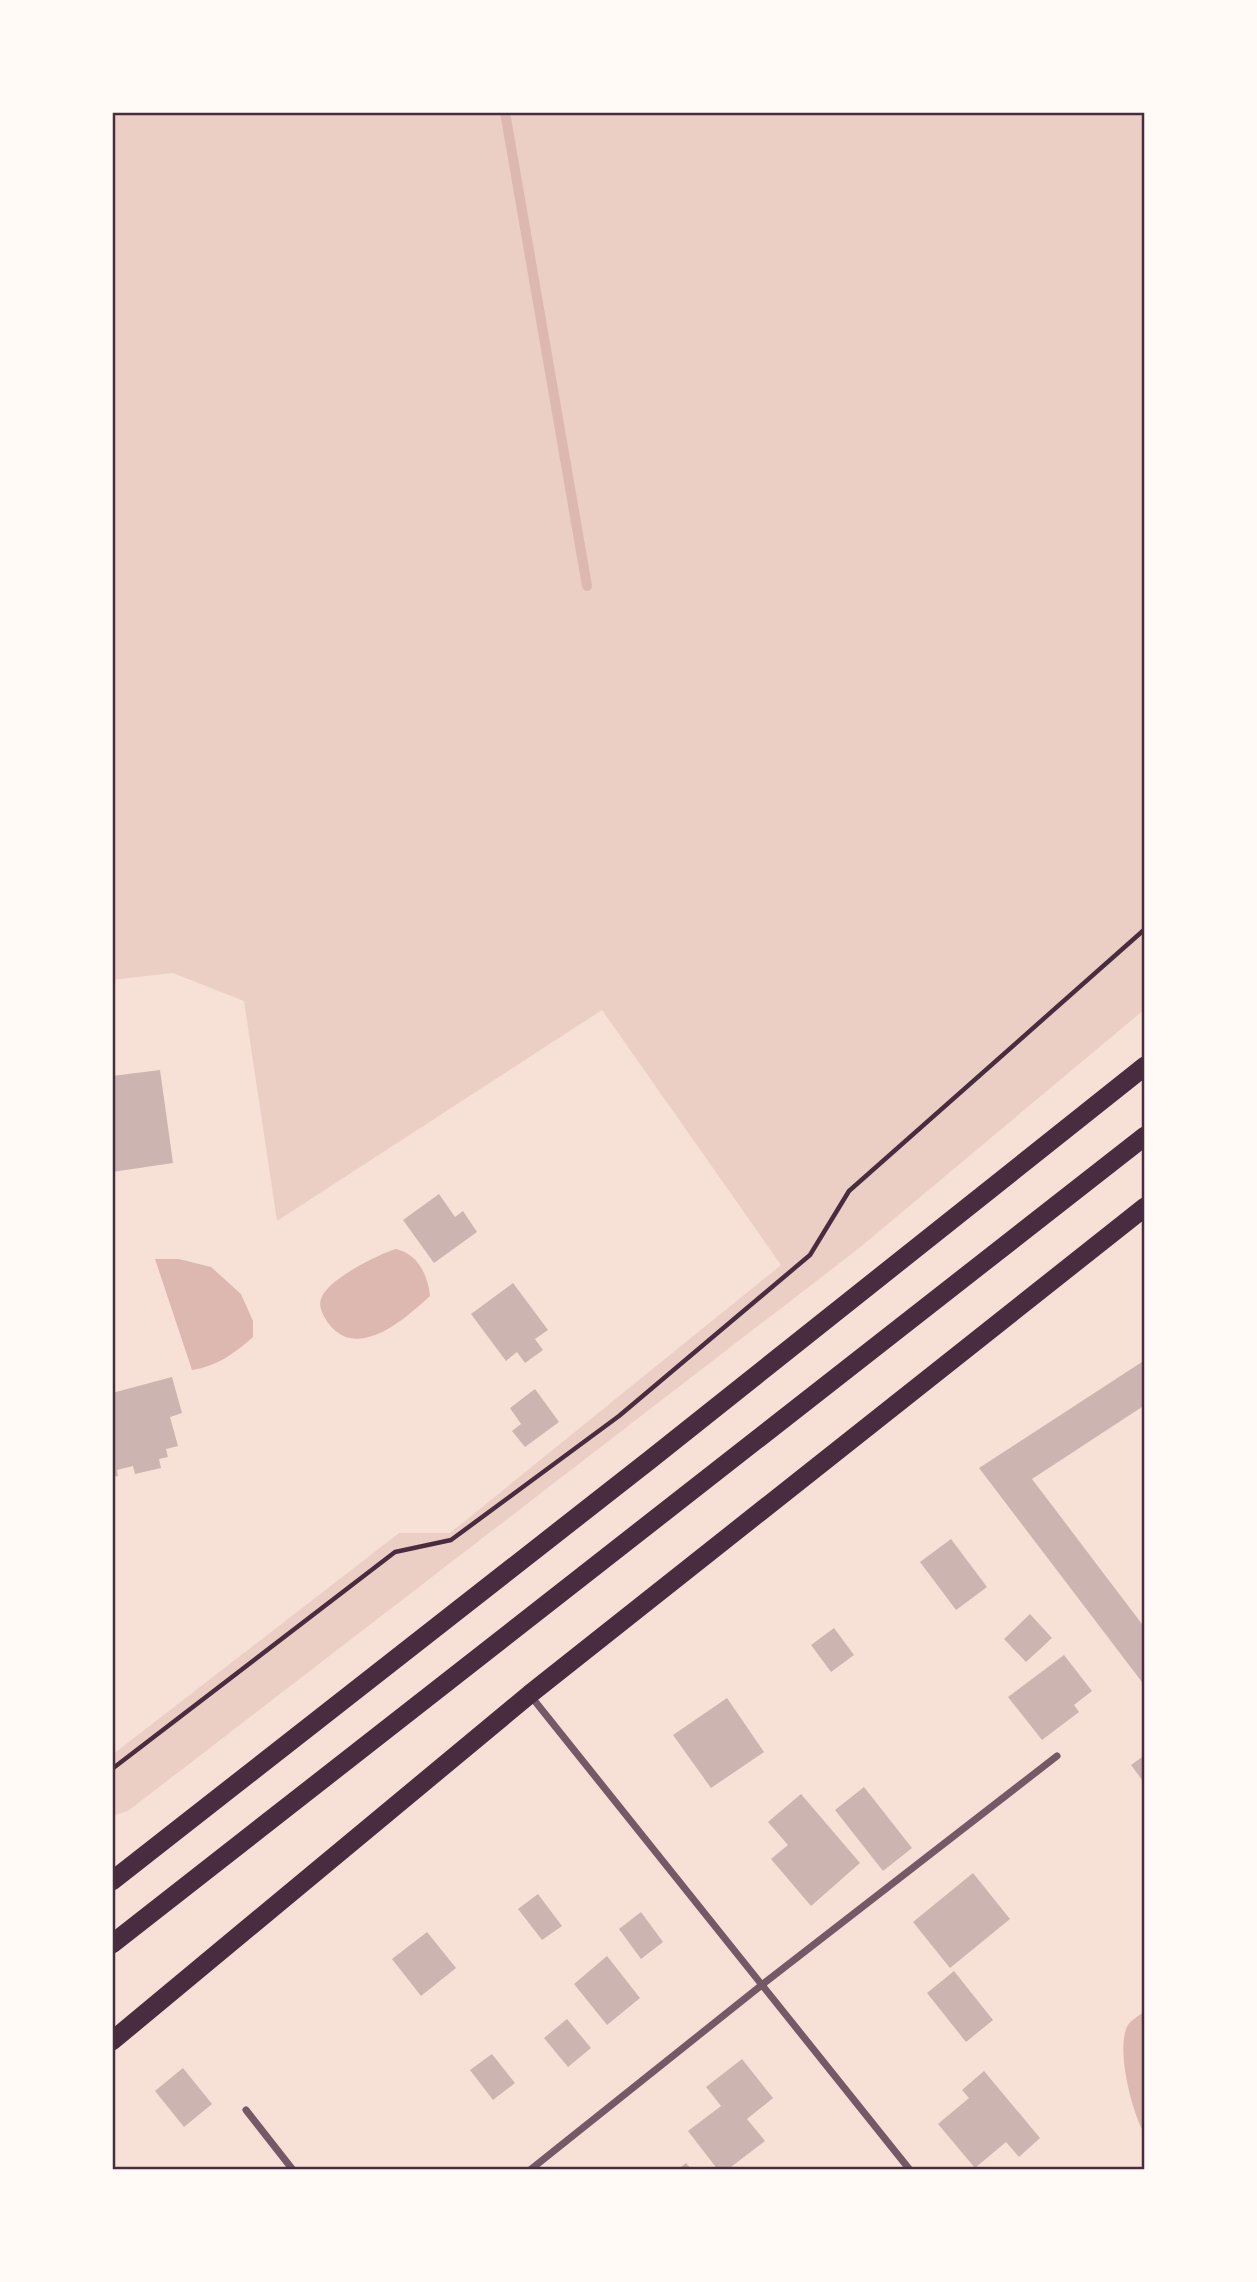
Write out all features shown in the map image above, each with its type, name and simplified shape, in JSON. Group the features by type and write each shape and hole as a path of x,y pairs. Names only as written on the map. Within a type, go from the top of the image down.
{"highway":[{"path":"112,1881 651,1459 1145,1066"},
{"path":"112,1944 1145,1136"},
{"path":"112,2040 530,1694 1145,1208"}],"street":[{"path":"530,1694 910,2170"},
{"path":"530,2170 763,1984 1057,1756"},
{"path":"246,2110 293,2170"}],"path":[{"path":"112,1769 395,1552 451,1540 619,1416 810,1255 849,1191 1145,929"}],"shaded area":[{"path":"112,112 1145,112 1145,1009 858,1249 128,1811 112,1816 112,1755 399,1533 450,1533 781,1265 602,1010 277,1221 244,1001 173,973 112,980"},
{"path":"396,1249 421,1266 430,1296 409,1315 382,1332 354,1339 341,1335 329,1324 322,1312 320,1302 325,1292 342,1276"},
{"path":"155,1259 179,1259 211,1267 241,1294 253,1321 253,1337 225,1358 192,1370"},
{"path":"1145,2011 1145,2134 1130,2097 1123,2048 1128,2025"}],"building":[{"path":"160,1070 173,1163 112,1172 112,1076"},
{"path":"439,1194 455,1217 463,1211 477,1232 434,1263 403,1220"},
{"path":"513,1283 548,1330 535,1339 543,1350 525,1363 517,1352 506,1361 471,1314"},
{"path":"1145,1360 1145,1405 1032,1479 1145,1628 1145,1686 979,1468"},
{"path":"172,1377 182,1413 170,1417 178,1446 166,1449 168,1457 159,1459 161,1468 135,1474 133,1466 117,1470 118,1476 112,1477 112,1393"},
{"path":"535,1389 559,1422 525,1447 512,1431 521,1424 510,1408"},
{"path":"951,1539 987,1587 956,1610 920,1562"},
{"path":"1030,1614 1052,1638 1026,1662 1004,1639"},
{"path":"834,1628 854,1655 831,1672 811,1645"},
{"path":"1064,1655 1092,1691 1074,1705 1079,1712 1042,1740 1008,1697"},
{"path":"727,1698 764,1752 711,1788 673,1735"},
{"path":"1145,1755 1145,1784 1131,1765"},
{"path":"864,1787 912,1848 883,1871 835,1810"},
{"path":"801,1794 860,1863 811,1906 771,1859 788,1845 768,1822"},
{"path":"973,1873 1010,1919 950,1968 913,1922"},
{"path":"538,1894 562,1926 542,1940 518,1909"},
{"path":"641,1912 663,1942 641,1959 619,1929"},
{"path":"427,1932 456,1968 421,1996 392,1959"},
{"path":"607,1956 640,1998 607,2025 574,1984"},
{"path":"954,1971 993,2020 966,2042 927,1993"},
{"path":"567,2019 591,2048 568,2067 544,2038"},
{"path":"492,2054 515,2083 493,2100 470,2070"},
{"path":"742,2059 773,2098 747,2119 765,2141 727,2170 718,2170 688,2131 721,2106 706,2087"},
{"path":"183,2068 212,2104 184,2127 155,2091"},
{"path":"984,2071 1040,2138 1019,2157 1006,2142 975,2168 938,2124 969,2098 962,2090"},
{"path":"686,2163 692,2170 677,2170"}],"waterway":[{"path":"505,112 587,586"}]}
